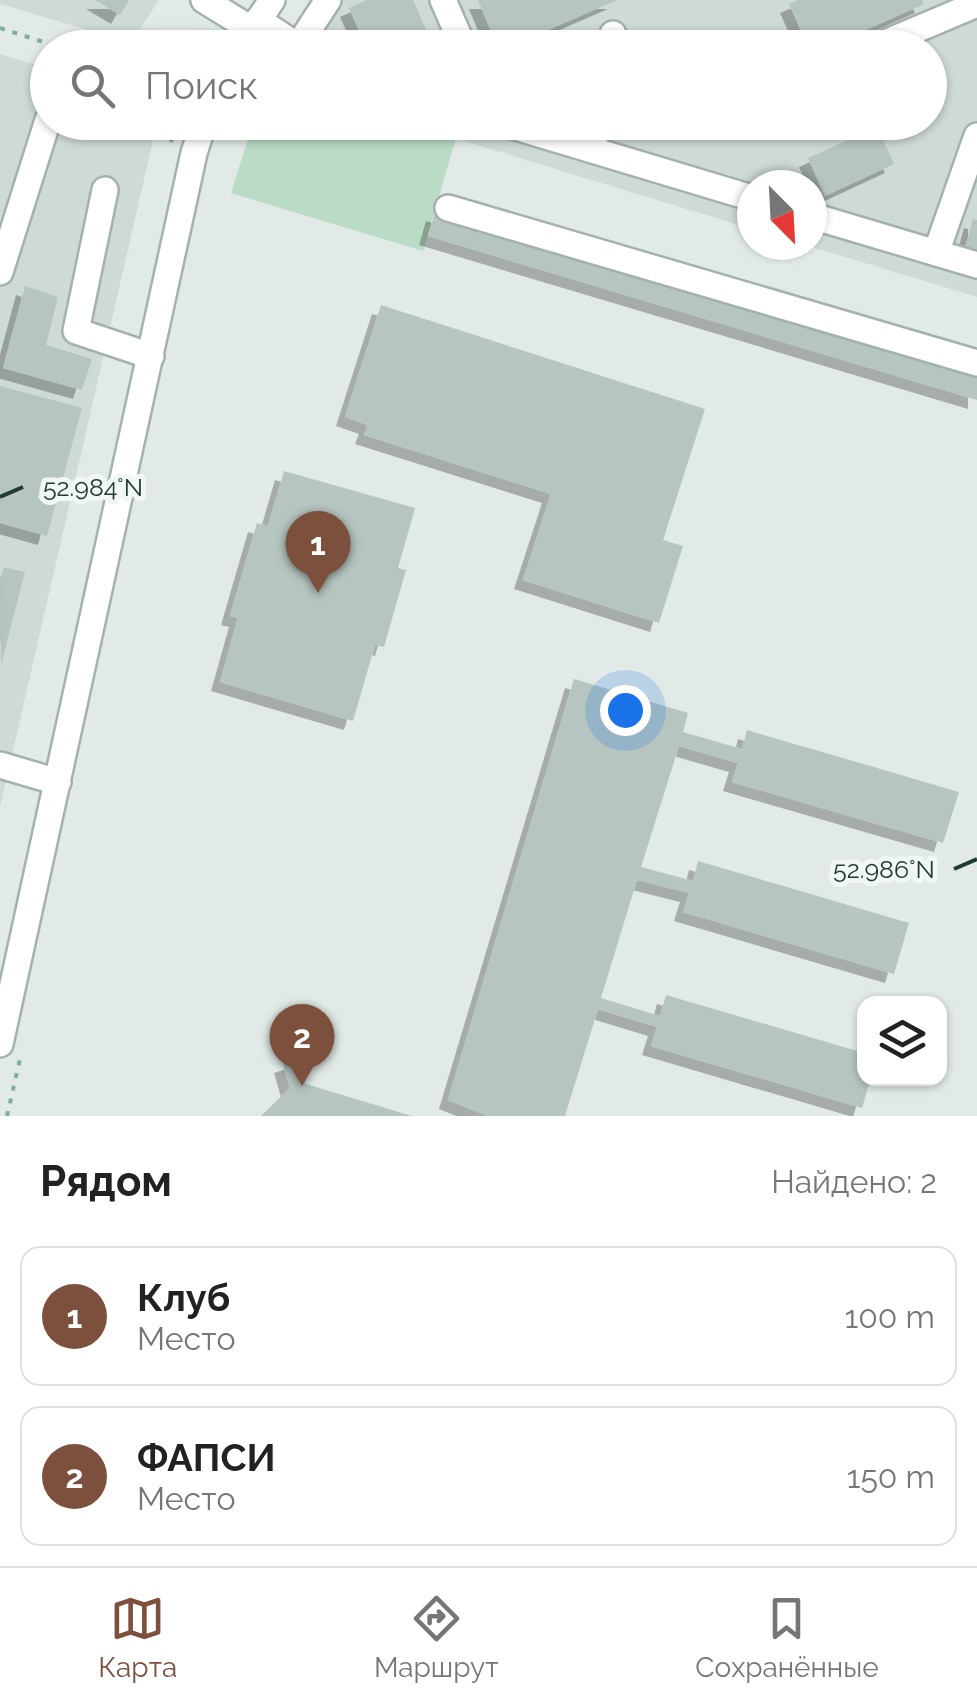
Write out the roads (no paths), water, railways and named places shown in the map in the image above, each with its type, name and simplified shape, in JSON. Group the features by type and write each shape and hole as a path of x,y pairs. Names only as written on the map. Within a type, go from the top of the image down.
{"street":[{"path":"204,0 255,24"},
{"path":"308,30 328,0"},
{"path":"443,0 456,30"},
{"path":"916,30 977,4"},
{"path":"936,253 977,136"},
{"path":"0,272 42,140"},
{"path":"0,1044 6,991 58,782 198,140"},
{"path":"559,140 737,194"},
{"path":"592,150 594,140"},
{"path":"105,190 76,331 151,356"},
{"path":"448,208 977,363"},
{"path":"827,220 977,266"},
{"path":"0,765 58,782"}],"place":[{"name":"Клуб","path":"318,593"},
{"name":"ФАПСИ","path":"302,1086"}]}
